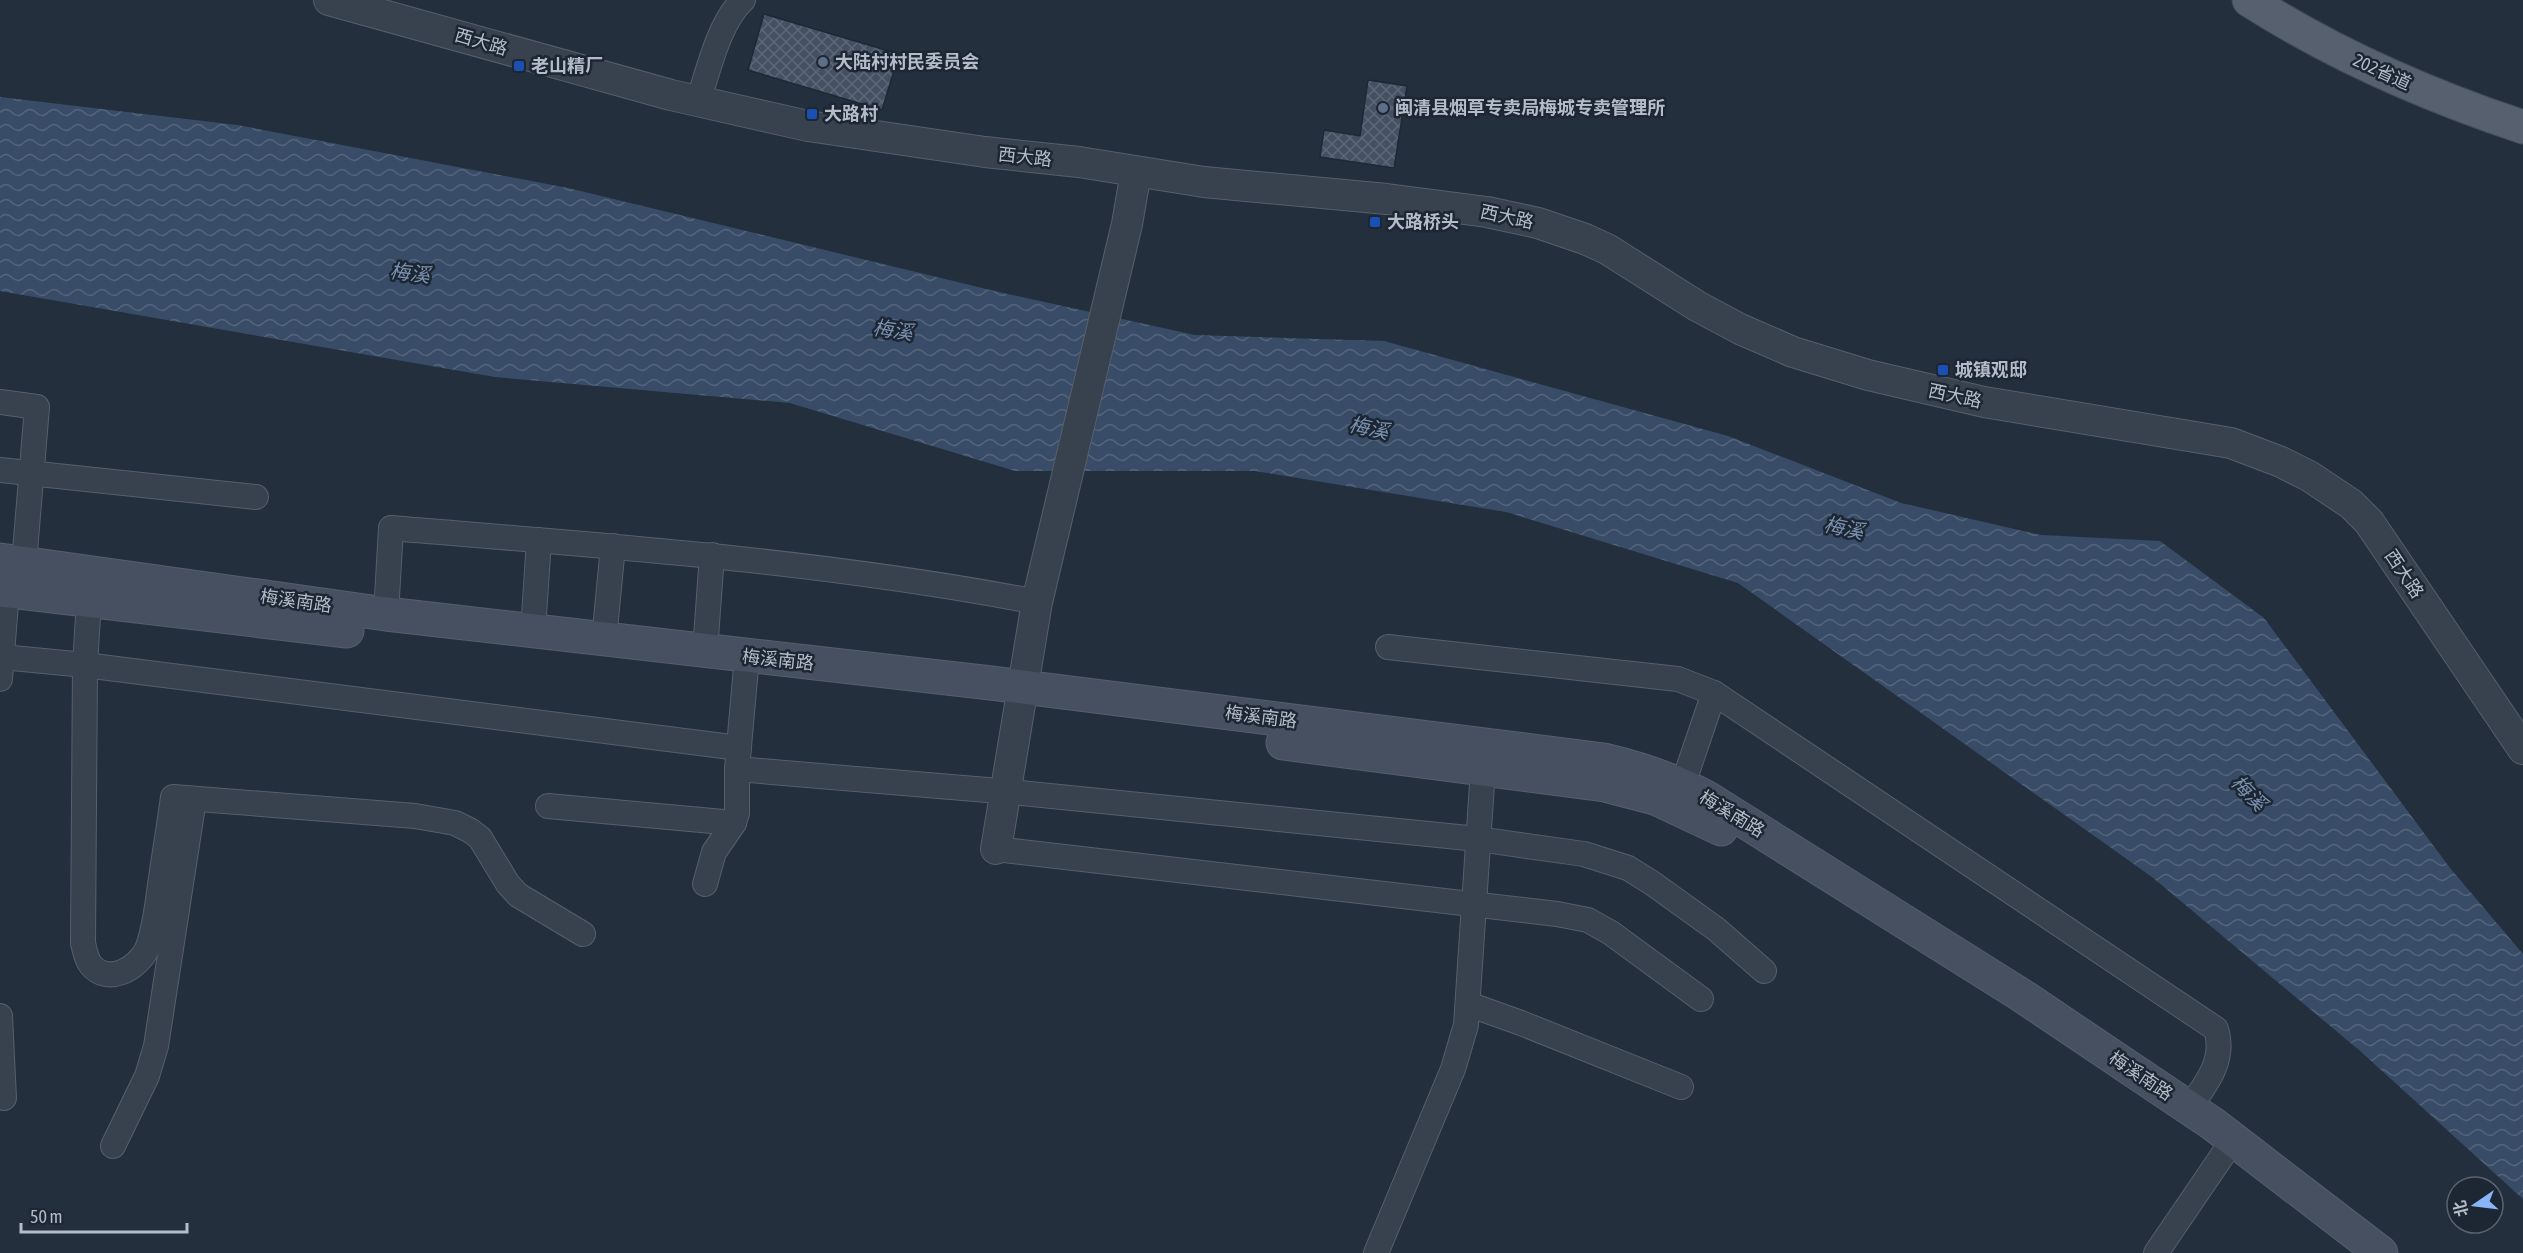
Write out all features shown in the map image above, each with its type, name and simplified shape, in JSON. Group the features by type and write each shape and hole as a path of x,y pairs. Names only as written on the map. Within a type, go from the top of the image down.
{"main road":[{"name":"202省道","path":"2250,0 2313,38 2393,78 2458,105 2523,127"},
{"name":"梅溪南路","path":"8,576 89,600 746,667 1604,760 1656,773 1683,784 2021,995 2188,1108 2229,1145 2361,1253"},
{"name":"梅溪南路","path":"8,576 386,614 705,651 746,667"},
{"name":"梅溪南路","path":"1020,698 1623,789 1655,798 1711,824 2229,1145 2381,1253"}],"street":[{"name":"西大路","path":"329,0 698,102 808,126 892,140 1079,162 1204,182 1388,199 1487,212 1538,223 1586,239 1607,249 1697,306 1740,329 1822,361 1897,383 1984,402 2231,443 2281,462 2330,489 2369,522 2523,749"},
{"path":"698,102 718,42 729,20 743,0"},
{"path":"1136,172 1127,224 1030,635 996,849 1557,914 1588,920 1611,933 1701,999"},
{"path":"0,402 37,407 31,473 8,576 1,668 85,666 738,759 1005,792 1478,839 1584,854 1628,868 1687,906 1764,971"},
{"path":"0,470 256,497"},
{"path":"386,614 391,528 712,555 926,582 1037,602"},
{"path":"533,631 538,540"},
{"path":"604,640 613,546"},
{"path":"705,651 712,555"},
{"path":"89,600 85,666 83,943 87,960 92,968 112,974 122,973 131,969 146,951 156,916 173,797 415,816 455,823 480,838 508,885 518,895 583,934"},
{"path":"1388,647 1678,679 1714,693 2216,1029 2219,1039 2216,1063 2211,1076 2188,1108"},
{"path":"705,884 714,852 734,823 737,813 738,759 746,667"},
{"path":"1683,784 1714,693"},
{"path":"1376,1253 1453,1069 1466,1025 1483,769"},
{"path":"113,1146 147,1076 156,1046 194,799"},
{"path":"548,806 734,823"},
{"path":"1468,1004 1681,1087"},
{"path":"0,1016 4,1098"},
{"path":"2156,1253 2229,1145"}],"water":[{"name":"梅溪","path":"0,97 237,125 568,188 1003,293 1195,335 1384,341 1728,436 1901,503 2041,535 2160,541 2264,618 2450,868 2523,954 2523,1199 2505,1183 2505,1175 2497,1175 2359,1050 2152,877 1738,583 1506,512 1255,471 1015,471 790,403 495,377 0,291"}],"building":[{"name":"大陆村村民委员会","path":"764,14 899,54 882,110 748,70"},
{"name":"闽清县烟草专卖局梅城专卖管理所","path":"1368,80 1407,86 1394,168 1320,157 1324,130 1360,136"}],"place":[{"name":"大陆村村民委员会","path":"823,62"},
{"name":"老山精厂","path":"519,66"},
{"name":"闽清县烟草专卖局梅城专卖管理所","path":"1383,108"},
{"name":"大路村","path":"812,114"},
{"name":"大路桥头","path":"1375,222"},
{"name":"城镇观邸","path":"1943,370"}]}
